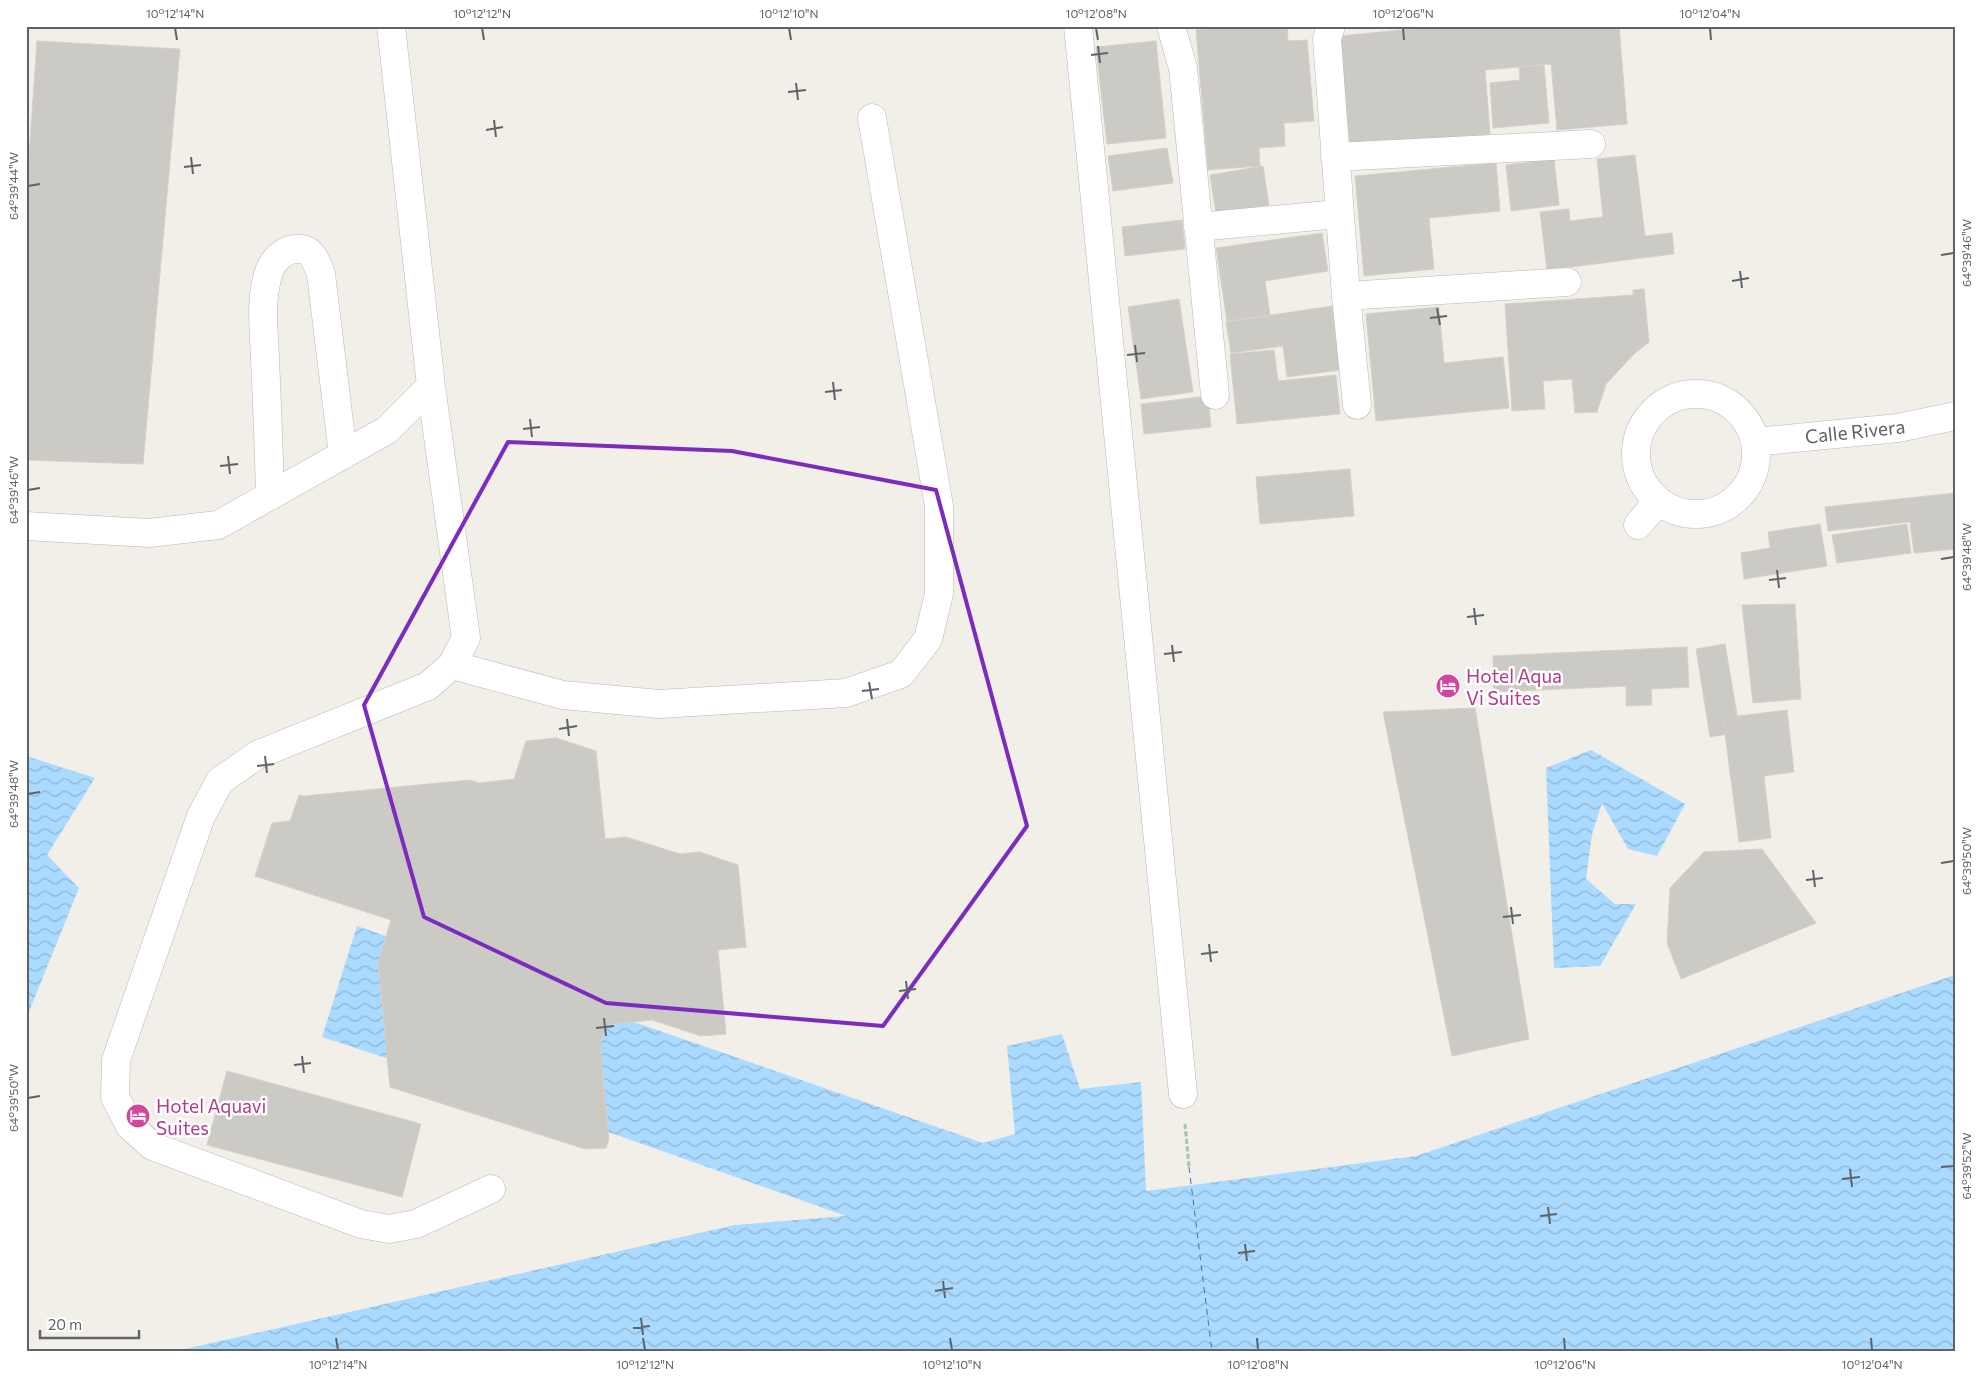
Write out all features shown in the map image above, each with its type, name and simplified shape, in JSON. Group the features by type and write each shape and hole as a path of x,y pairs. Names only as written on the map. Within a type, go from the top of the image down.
{"street":[{"path":"391,26 431,386 466,638 452,664 428,686 257,755 220,781 201,816 116,1060 115,1097 130,1126 152,1146 361,1224 389,1229 416,1224 491,1189"},
{"path":"1078,26 1183,1094"},
{"path":"1171,26 1183,68 1215,395"},
{"path":"1331,26 1327,39 1335,156 1357,404"},
{"path":"452,664 563,695 659,704 846,693 901,674 928,640 939,594 939,506 872,118"},
{"path":"1335,156 1590,144"},
{"path":"1198,227 1340,214"},
{"path":"270,496 264,322 265,290 268,274 275,259 286,252 300,249 309,251 317,262 321,274 343,454"},
{"path":"1346,296 1567,282"},
{"path":"26,526 149,533 218,525 387,430 431,386"},
{"path":"1701,394 1720,398 1735,408 1748,423 1755,442 1755,462 1749,482 1736,499 1718,510 1697,514 1676,511 1658,501 1645,487 1638,469 1635,450 1640,431 1650,414 1664,402 1682,395 1701,394"},
{"name":"Calle Rivera","path":"1755,442 1898,428 1955,416"},
{"path":"1638,525 1658,501"}],"path":[{"path":"1183,1094 1189,1167"}],"highlighted area":[{"path":"508,442 732,451 936,490 1027,826 883,1026 606,1003 424,917 364,705"}],"water":[{"path":"1591,750 1685,804 1657,856 1628,849 1602,803 1592,834 1586,879 1615,904 1636,904 1600,966 1554,968 1546,768"},
{"path":"26,756 95,778 47,855 79,888 26,1019"},
{"path":"357,926 983,1143 1015,1134 1007,1046 1062,1034 1080,1089 1141,1082 1146,1191 1416,1156 1955,975 1955,1352 172,1352 735,1225 846,1216 580,1122 322,1037"}],"building":[{"path":"1241,26 1287,26 1288,41 1307,40 1314,121 1284,123 1285,146 1259,148 1260,166 1208,170 1196,30"},
{"path":"1442,26 1619,26 1627,124 1557,130 1551,64 1485,70 1490,134 1350,146 1340,36"},
{"path":"37,41 180,49 143,464 26,460 26,199"},
{"path":"1156,41 1166,138 1107,144 1096,47"},
{"path":"1544,65 1549,123 1493,128 1490,83 1520,80 1519,67"},
{"path":"1167,148 1173,183 1113,191 1108,156"},
{"path":"1635,155 1645,236 1672,233 1674,254 1547,270 1540,212 1569,209 1570,221 1603,217 1597,159"},
{"path":"1554,159 1559,205 1511,211 1506,165"},
{"path":"1496,163 1500,211 1429,218 1434,269 1364,276 1355,176"},
{"path":"1263,166 1269,205 1216,213 1210,175"},
{"path":"1182,220 1185,249 1125,256 1122,227"},
{"path":"1322,233 1328,271 1265,281 1270,315 1227,321 1216,248"},
{"path":"1644,289 1649,342 1634,354 1606,384 1597,412 1575,413 1572,379 1543,381 1545,409 1512,411 1505,304 1633,295 1633,290"},
{"path":"1179,299 1193,392 1141,399 1128,307"},
{"path":"1332,306 1341,370 1287,377 1283,346 1231,353 1226,322"},
{"path":"1439,307 1444,363 1503,357 1509,408 1376,421 1366,314"},
{"path":"1274,350 1278,381 1336,375 1340,414 1237,424 1230,354"},
{"path":"1208,396 1211,427 1144,434 1141,404"},
{"path":"1350,469 1354,516 1260,524 1256,477"},
{"path":"1955,493 1955,549 1914,553 1910,522 1828,531 1825,507"},
{"path":"1820,524 1827,566 1744,579 1741,553 1770,548 1768,532"},
{"path":"1907,524 1911,553 1837,563 1832,535"},
{"path":"1795,604 1801,699 1753,703 1742,605"},
{"path":"1725,644 1740,732 1710,737 1696,649"},
{"path":"1687,647 1689,687 1651,689 1652,705 1626,706 1626,686 1494,692 1493,656"},
{"path":"1475,708 1529,1039 1452,1056 1383,712"},
{"path":"1787,710 1794,772 1764,776 1771,838 1739,842 1723,718"},
{"path":"556,738 596,751 605,839 626,837 680,854 700,852 738,865 746,947 718,950 726,1034 701,1036 652,1020 606,1025 600,1045 609,1139 606,1148 585,1149 390,1087 378,962 391,920 255,876 272,823 290,821 299,795 470,780 479,783 514,779 526,741"},
{"path":"1762,849 1816,923 1681,979 1667,943 1670,888 1704,852"},
{"path":"227,1071 421,1124 402,1197 207,1145"}],"ferry route":[{"path":"1189,1167 1212,1352"}],"place":[{"name":"Hotel Aqua Vi Suites","path":"1448,686"},
{"name":"Hotel Aquavi Suites","path":"138,1116"}]}
